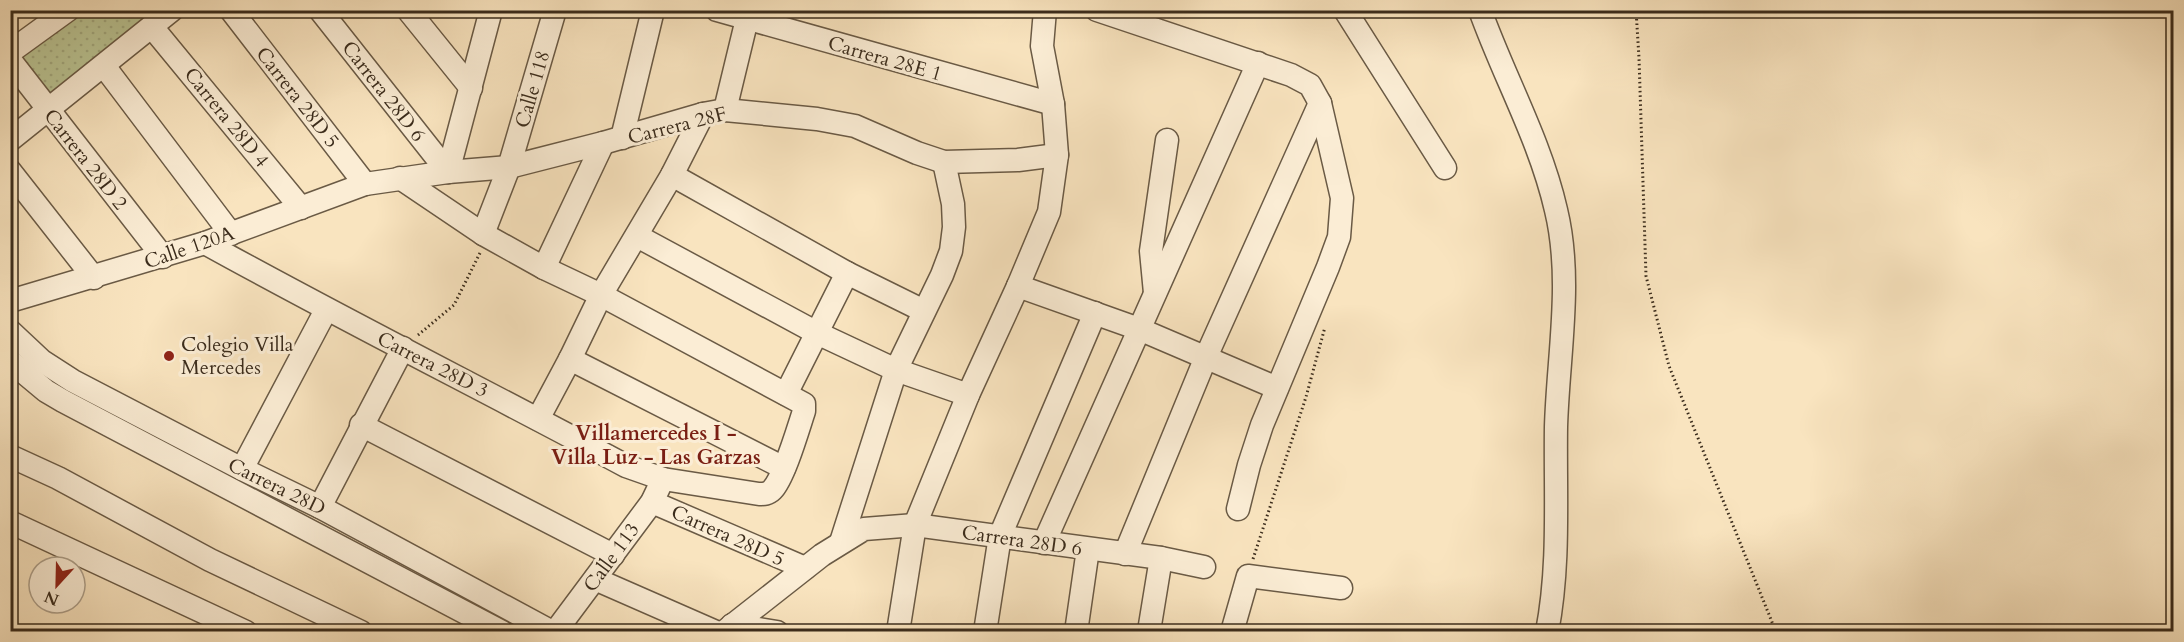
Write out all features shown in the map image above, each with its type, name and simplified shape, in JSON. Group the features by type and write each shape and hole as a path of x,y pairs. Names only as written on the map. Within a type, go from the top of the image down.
{"street":[{"path":"10,140 172,10"},
{"name":"Carrera 28D 5","path":"231,10 365,184"},
{"name":"Carrera 28D 6","path":"320,10 448,172"},
{"path":"408,10 471,88"},
{"path":"448,172 491,10"},
{"name":"Calle 118","path":"483,234 509,167 555,10"},
{"path":"544,268 613,141 653,10"},
{"name":"Carrera 28E 1","path":"717,10 1053,104"},
{"path":"898,632 915,525 968,395 1049,212 1057,155 1053,104 1042,46 1046,10"},
{"path":"1097,10 1258,63 1310,85 1320,103 1342,198 1339,237 1276,387 1249,465 1238,509"},
{"path":"1345,10 1445,168"},
{"path":"1480,10 1545,167 1557,211 1563,248 1564,285 1556,426 1555,543 1553,584 1546,632"},
{"path":"10,52 63,12"},
{"path":"538,419 601,295 672,175 714,112 747,19"},
{"name":"Carrera 28D 4","path":"153,27 302,208"},
{"name":"Carrera 28D 2","path":"10,60 163,257"},
{"path":"1044,543 1258,63"},
{"path":"104,66 231,234"},
{"path":"1125,554 1206,357 1320,103"},
{"name":"Carrera 28F","path":"365,184 448,172 509,167 613,141 714,112 817,118 855,126 944,162 1018,160 1057,155"},
{"path":"1155,293 1151,251 1167,140"},
{"path":"842,542 896,370 942,275 951,251 954,204 944,162"},
{"path":"10,171 94,278"},
{"path":"672,175 848,273 924,311"},
{"path":"400,178 483,234 804,404 805,407 784,468 773,489 768,493 759,494 663,479"},
{"name":"Calle 120A","path":"10,301 163,257 365,184"},
{"path":"637,236 817,333 896,370 968,395"},
{"name":"Carrera 28D 3","path":"205,243 326,310 403,348 626,466 663,479"},
{"path":"786,394 848,273"},
{"path":"1018,286 1139,330 1276,387"},
{"path":"242,469 326,310"},
{"path":"984,632 1000,536 1095,313"},
{"name":"Carrera 28D","path":"10,331 58,373 320,507 554,632"},
{"path":"320,507 403,348"},
{"path":"570,359 784,468"},
{"name":"Carrera 28D","path":"10,361 46,391 63,401 502,632"},
{"path":"361,425 613,555"},
{"path":"10,456 58,478 210,560 361,632"},
{"name":"Calle 113","path":"554,632 652,501 663,479"},
{"name":"Carrera 28D 5","path":"652,501 805,568"},
{"path":"10,522 246,632"},
{"name":"Carrera 28D 6","path":"724,629 805,568 864,529 915,525 1161,558 1204,567"},
{"path":"1076,632 1088,549"},
{"path":"1150,625 1161,558"},
{"path":"1232,632 1248,576 1341,588"},
{"path":"595,579 724,629 777,632"}],"path":[{"path":"1636,10 1640,58 1646,276 1669,366 1776,632"},
{"path":"403,348 454,304 480,251 483,234"},
{"path":"1248,576 1306,397 1327,323"}],"green space":[{"path":"74,11 159,11 46,100 11,58"}],"place":[{"name":"Colegio Villa Mercedes","path":"169,356"}],"district":[{"name":"Villamercedes I - Villa Luz - Las Garzas","path":"656,445"}]}
